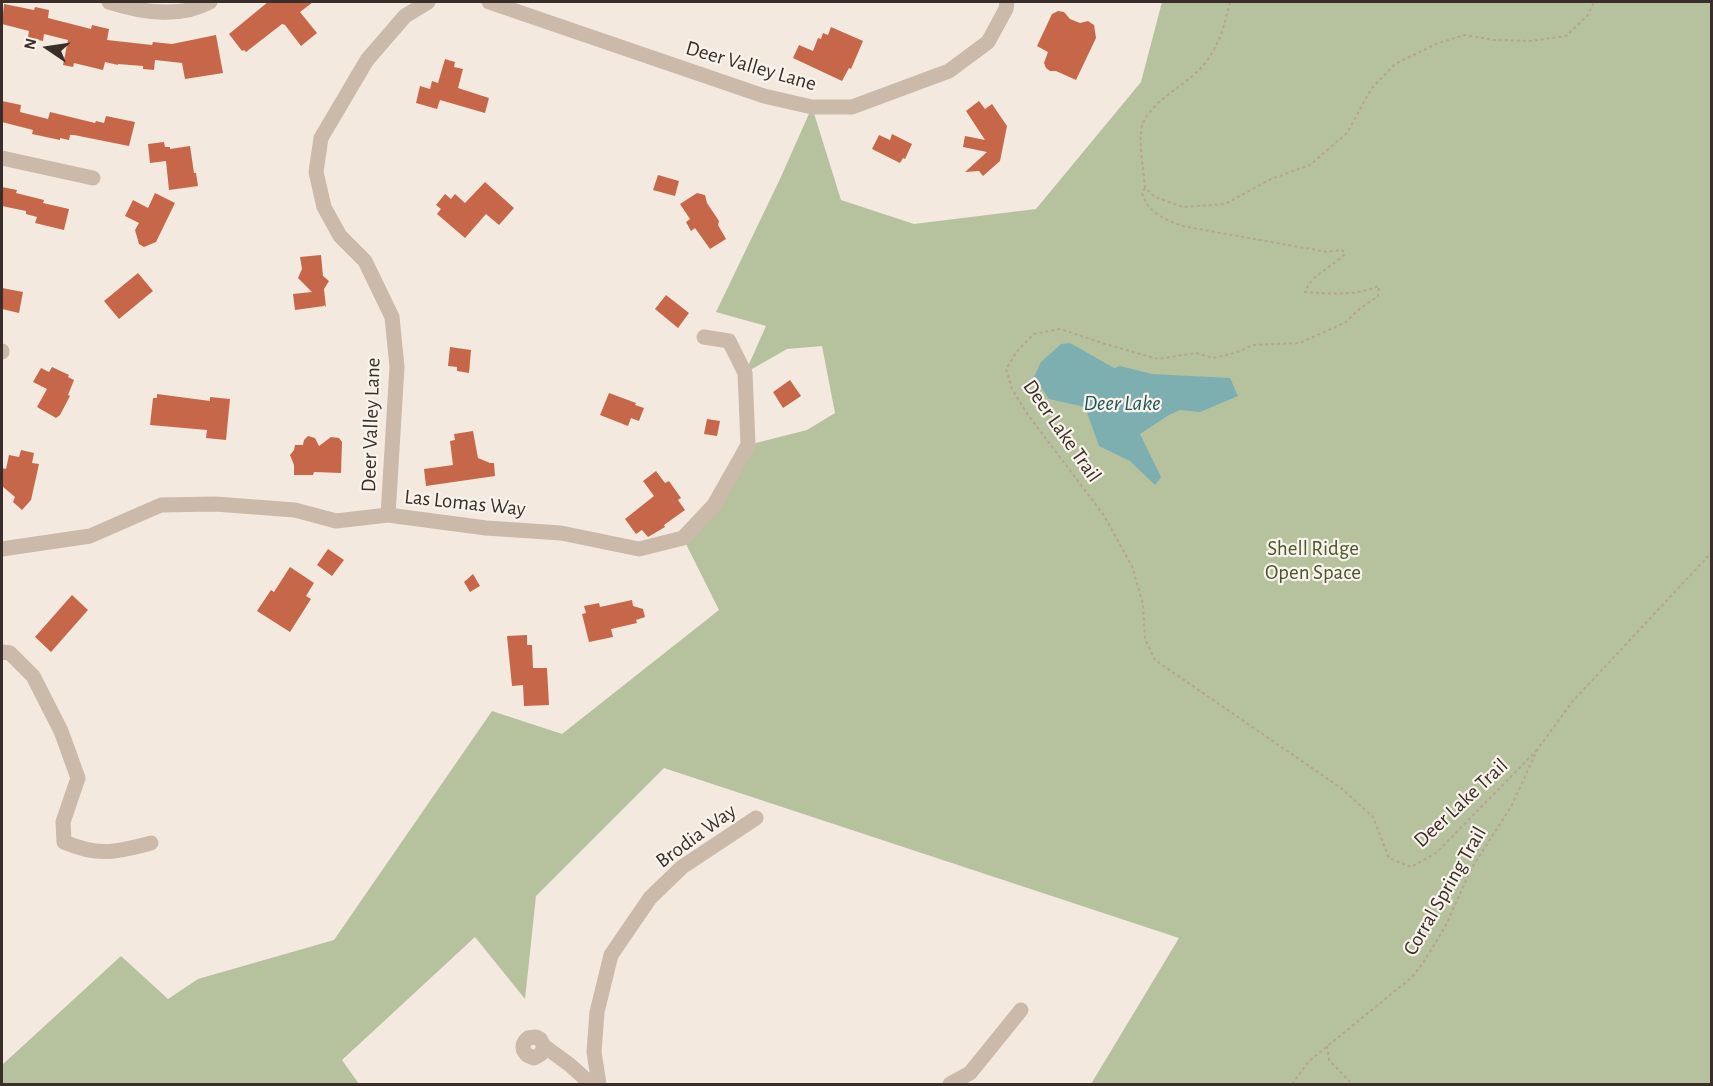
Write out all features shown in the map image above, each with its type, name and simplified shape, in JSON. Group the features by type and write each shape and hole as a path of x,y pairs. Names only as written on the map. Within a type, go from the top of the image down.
{"street":[{"path":"109,2 134,9 175,12 210,2"},
{"name":"Deer Valley Lane","path":"388,515 397,367 392,317 365,261 340,236 324,207 316,172 321,138 367,60 405,16 428,2"},
{"name":"Deer Valley Lane","path":"489,2 764,96 812,106 852,107 949,71 988,42 1006,9 1007,2"},
{"path":"2,158 93,178"},
{"name":"Las Lomas Way","path":"2,549 90,536 161,505 215,504 295,510 336,521 388,515 486,528 561,533 639,549 683,538 714,505 748,445 745,373 729,340 704,337"},
{"path":"2,652 10,653 33,676 61,731 78,778 63,822 64,842 83,850 114,852 151,843"},
{"name":"Brodia Way","path":"599,1084 594,1052 597,1012 611,955 650,898 682,867 756,818"},
{"path":"950,1084 970,1073 1021,1010"},
{"path":"544,1046 591,1084"}],"path":[{"path":"1230,2 1219,44 1198,71 1162,100 1143,122 1141,139 1145,188 1155,197 1183,207 1225,204 1270,179 1310,165 1347,133 1371,89 1395,64 1436,44 1464,35 1494,40 1531,41 1566,36 1588,15 1594,2"},
{"name":"Deer Lake Trail","path":"1145,188 1142,193 1144,202 1160,218 1182,226 1327,252 1342,250 1345,254 1335,264 1309,281 1305,292 1341,295 1362,293 1379,286 1378,296 1346,322 1300,343 1253,345 1212,358 1196,353 1158,359 1060,329 1034,334 1018,350 1005,369 1012,389 1028,415 1103,514 1132,566 1143,604 1145,639 1155,660 1341,788 1373,818 1389,858 1412,867 1436,853 1537,750"},
{"name":"Corral Spring Trail","path":"1292,1084 1309,1061 1411,978 1423,963 1445,927 1471,869 1511,807 1537,750 1572,702 1712,552"},
{"path":"1327,1046 1329,1060 1352,1084"}],"green space":[{"name":"Shell Ridge Open Space","path":"1162,2 1711,2 1711,1084 1091,1084 1179,938 664,768 536,896 525,999 475,937 342,1060 359,1084 2,1084 2,1065 121,956 168,999 198,979 334,940 492,711 562,734 719,610 683,538 748,445 807,430 835,413 822,346 787,349 745,373 766,326 716,312 812,107 841,200 914,224 1036,209 1141,82"}],"water":[{"name":"Deer Lake","path":"1070,343 1114,368 1120,366 1152,374 1230,378 1238,396 1200,412 1180,410 1140,434 1161,477 1155,485 1130,461 1099,446 1085,407 1049,399 1034,377 1041,362 1061,344"}],"building":[{"path":"268,2 313,2 300,12 317,33 301,46 282,24 246,52 242,51 229,34"},
{"path":"4,4 34,10 35,7 49,10 48,18 91,29 92,25 109,29 107,40 152,45 153,42 172,44 216,35 223,73 185,79 182,63 155,60 154,70 143,69 143,66 105,62 103,70 74,63 73,67 63,65 68,40 44,34 43,41 28,38 29,31 2,24"},
{"path":"1058,11 1064,12 1070,19 1080,23 1088,21 1094,25 1096,38 1076,80 1046,68 1044,63 1048,52 1037,46 1052,14"},
{"path":"831,27 863,41 851,69 849,68 842,81 793,58 799,45 813,51 818,38 821,39 823,33 828,35"},
{"path":"445,59 455,62 454,67 463,69 458,88 489,98 485,113 440,100 437,109 416,103 420,86 430,89 432,81 438,83"},
{"path":"2,101 21,105 20,112 48,119 50,112 95,123 96,121 104,123 106,116 135,122 129,146 74,135 70,135 69,140 60,138 60,140 32,134 33,130 2,122"},
{"path":"979,101 985,109 992,104 1007,126 1000,161 983,176 979,171 965,172 987,152 963,147 965,136 985,140 966,111"},
{"path":"892,134 912,144 905,159 903,158 900,163 872,149 879,135 890,140"},
{"path":"164,142 165,147 170,147 170,149 190,146 198,186 169,190 166,161 150,163 148,144"},
{"path":"658,175 679,181 675,196 653,190"},
{"path":"485,182 514,208 499,225 486,214 465,238 437,214 441,209 436,205 445,194 451,199 455,194 465,203"},
{"path":"2,187 44,200 43,203 69,209 64,230 35,223 37,217 26,214 26,211 2,206"},
{"path":"155,193 175,203 156,242 144,247 139,244 135,230 139,223 125,216 133,200 148,208"},
{"path":"697,193 705,195 726,239 710,249 695,228 691,231 686,222 690,219 680,204"},
{"path":"321,255 323,276 329,281 324,289 326,307 324,305 295,310 293,294 312,292 298,278 302,269 300,257"},
{"path":"138,273 153,291 119,319 104,301"},
{"path":"2,288 23,292 19,313 2,309"},
{"path":"666,295 689,313 678,328 655,309"},
{"path":"450,347 471,350 469,373 457,371 457,367 448,366"},
{"path":"52,367 74,380 68,395 70,396 56,418 37,407 47,389 33,382 41,368 49,372"},
{"path":"790,380 801,396 783,408 773,392"},
{"path":"609,393 644,408 639,421 631,418 628,426 600,415"},
{"path":"157,394 210,401 210,397 230,399 226,440 206,438 207,430 150,425 153,398 157,398"},
{"path":"707,419 720,421 717,436 704,434"},
{"path":"473,431 478,458 494,463 495,476 426,486 424,469 453,465 450,441 455,440 454,434"},
{"path":"308,436 315,438 319,446 331,437 339,438 342,442 341,473 314,472 313,475 294,475 294,465 290,455 295,445 303,445"},
{"path":"21,450 34,453 32,463 39,464 31,500 22,510 13,502 15,497 2,486 2,468 6,469 9,455 19,457"},
{"path":"656,471 665,483 669,481 681,498 678,500 685,510 664,525 665,527 648,537 642,530 636,534 625,519 654,496 643,481"},
{"path":"328,549 344,560 332,576 317,565"},
{"path":"290,567 314,583 306,596 311,599 290,632 257,611 271,590 274,592"},
{"path":"473,574 480,586 470,592 464,582"},
{"path":"72,595 88,610 51,652 35,637"},
{"path":"632,600 633,606 643,609 645,617 636,620 637,623 611,629 613,637 589,642 582,614 586,613 584,606 599,603 600,607"},
{"path":"527,635 527,645 532,645 533,668 547,668 549,705 524,706 523,685 512,686 507,636"}]}
